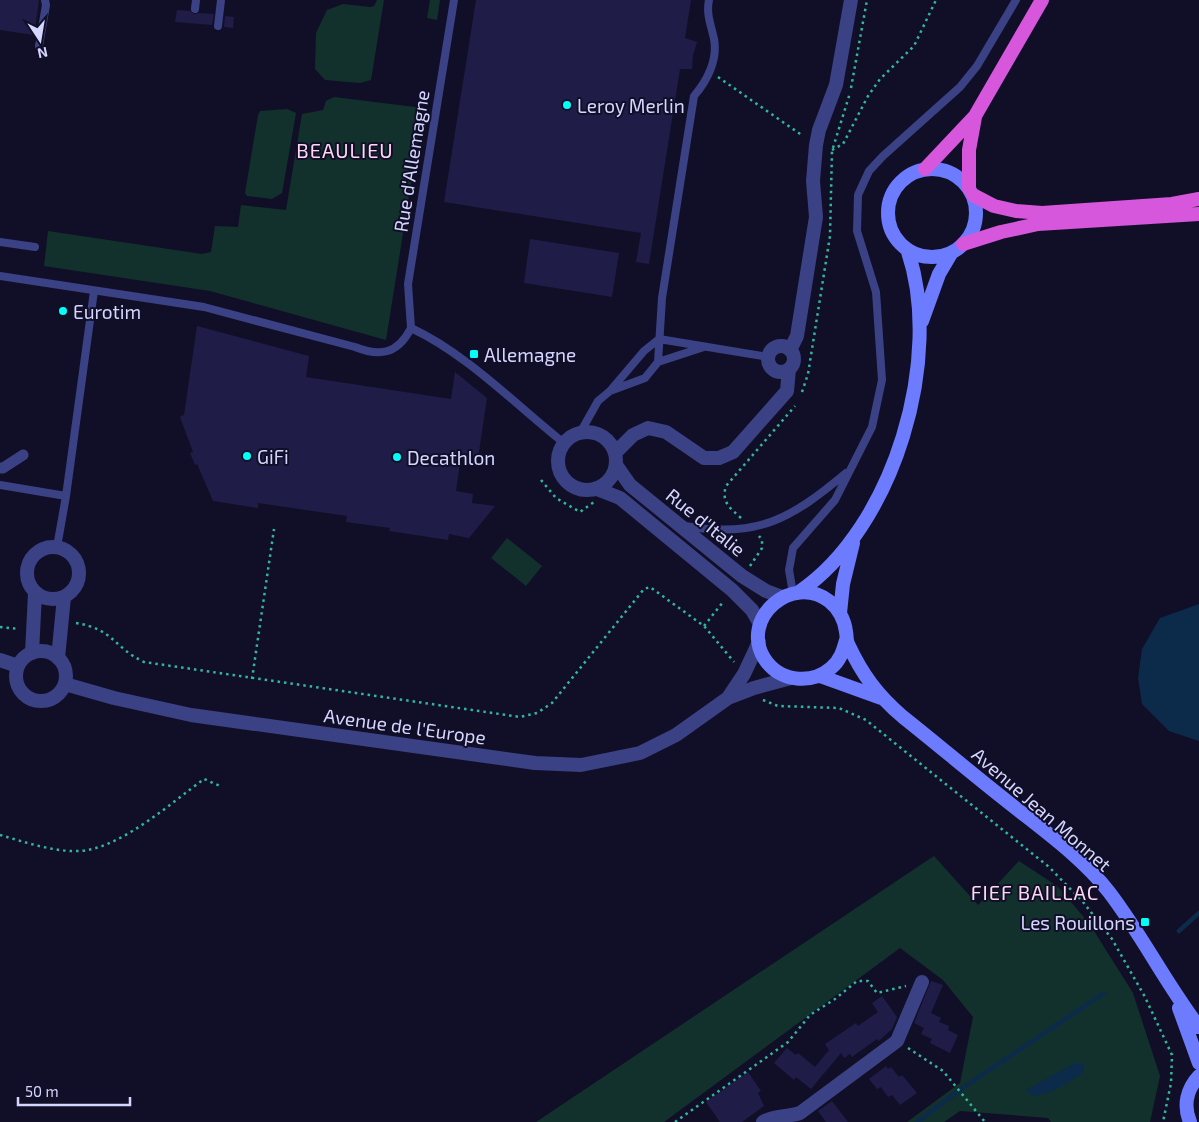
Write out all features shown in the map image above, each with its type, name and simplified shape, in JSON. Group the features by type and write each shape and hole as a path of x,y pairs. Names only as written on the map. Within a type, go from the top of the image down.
{"highway":[{"path":"925,169 976,116 1042,0"},
{"path":"976,116 969,150 971,192 994,206 1016,211 1042,212 1172,204 1199,199"},
{"path":"957,248 994,234 1038,224 1199,214"}],"main road":[{"path":"921,324 939,274 957,248 971,234 976,221 976,208 971,192 957,176 942,170 925,169 913,173 902,180 894,191 889,203 888,216 891,229 898,240 907,249 921,255 937,256 957,248"},
{"path":"840,613 843,584 854,540 900,449 914,389 921,324 915,276 907,249"},
{"path":"791,594 815,594 829,601 840,613 846,631 842,655 832,668 820,676 810,679 791,678 776,671 764,658 758,642 760,624 772,604 822,574 854,540"},
{"name":"Avenue Jean Monnet","path":"846,640 858,663 881,698 1053,839 1109,892 1174,993 1199,1026"},
{"name":"Avenue Jean Monnet","path":"820,676 881,698"},
{"name":"Avenue Jean Monnet","path":"1174,993 1199,1063"},
{"path":"1187,1120 1188,1092 1199,1076"}],"street":[{"path":"790,350 797,336 816,217 813,181 816,145 819,130 836,85 851,0"},
{"path":"616,459 610,443 602,436 592,432 580,433 564,443 558,458 561,475 573,487 598,495 610,480 616,459 633,435 648,428 666,432 704,458 719,458 733,452 788,392 789,369 794,362 790,350 783,346 776,347 769,357 773,368 781,372 789,369"},
{"path":"0,468 23,455"},
{"name":"Rue d'Italie","path":"616,459 630,485 755,585 791,594"},
{"name":"Rue d'Italie","path":"598,495 620,498 732,590 747,605 760,624"},
{"path":"32,653 35,593 27,578 29,562 41,550 57,547 71,554 79,567 78,582 70,594 64,597 49,599 35,593"},
{"path":"58,658 64,597"},
{"name":"Avenue de l'Europe","path":"728,698 744,674 758,642"},
{"path":"46,651 58,658 66,670 66,684 54,698 36,701 22,692 18,685 18,666 25,658 32,653 46,651"},
{"path":"0,660 18,666"},
{"name":"Avenue de l'Europe","path":"66,684 114,698 191,715 535,763 581,765 640,753 676,735 728,698 754,688 791,678"},
{"path":"763,1122 769,1118 785,1118 800,1113 897,1041 922,982"}],"lane":[{"path":"39,46 46,5 45,0"},
{"path":"195,9 196,0"},
{"path":"218,26 221,0"},
{"name":"Rue d'Allemagne","path":"411,328 408,284 454,0"},
{"path":"658,362 662,298 694,96 710,72 714,41 709,23 709,0"},
{"path":"791,594 789,570 794,548 835,500 872,427 882,380 876,292 858,231 858,195 869,171 883,156 960,87 977,66 1016,0"},
{"path":"0,242 35,247"},
{"path":"0,276 204,307 369,352 382,353 397,346 406,339 411,328 427,336 463,361 564,443"},
{"path":"57,547 66,496 94,291"},
{"path":"580,433 598,401 610,391 644,351 659,339 769,357"},
{"path":"610,391 645,378 658,362 706,346"},
{"path":"680,525 732,531 752,528 785,518 811,502 850,470"},
{"path":"0,486 66,496"}],"path":[{"path":"710,72 822,150 832,151 843,144 868,96 880,79 914,46 936,0"},
{"path":"542,480 556,498 580,512 598,495"},
{"path":"252,679 274,528"},
{"path":"62,621 99,628 111,636 132,656 144,662 500,715 520,716 536,713 557,698 644,590 650,587 704,626 744,674"},
{"path":"0,628 33,632"},
{"path":"754,688 765,702 771,704 839,708 866,720 1049,867 1083,902 1112,939 1145,997 1172,1055 1171,1083 1163,1122"},
{"path":"0,835 54,848 78,851 101,847 138,826 204,779 220,786"},
{"path":"676,1122 788,1042 810,1015 835,999 857,981 868,981 877,993 922,982"},
{"path":"897,1041 943,1071 985,1122"}],"green space":[{"path":"377,0 384,0 371,80 360,83 325,80 315,69 316,33 327,10 343,4 370,7 374,6"},
{"path":"430,0 440,0 437,20 427,18"},
{"path":"334,97 423,108 386,340 210,291 44,266 48,231 202,254 211,252 215,226 238,227 241,205 286,210 302,114 323,110 326,101"},
{"path":"287,109 296,113 282,193 272,199 247,196 245,193 258,115 260,111"},
{"path":"507,538 542,566 526,586 491,558"},
{"path":"934,856 978,905 1019,861 1057,886 1089,923 1133,993 1160,1076 1150,1122 1051,1122 1048,1118 960,1111 944,1122 907,1122 960,1083 973,1017 943,980 900,948 664,1122 536,1122"}],"water":[{"path":"1199,604 1199,741 1169,731 1142,704 1138,678 1142,649 1160,618"},
{"path":"1075,1063 1082,1063 1083,1073 1059,1088 1032,1096 1026,1090"}],"building":[{"path":"0,0 39,0 34,35 0,30"},
{"name":"Leroy Merlin","path":"476,0 691,0 685,38 697,42 693,55 692,69 680,69 649,264 636,262 641,233 444,202"},
{"path":"177,10 190,11 194,14 214,14 212,25 175,22"},
{"path":"225,16 234,17 233,28 224,27"},
{"path":"530,239 619,253 612,297 524,283"},
{"path":"197,326 309,356 306,377 451,399 455,372 487,398 478,458 461,456 456,491 473,494 472,503 495,506 469,538 449,534 448,540 389,531 390,528 346,522 347,516 258,503 258,508 213,501 197,464 195,465 190,453 193,452 180,417 184,415"},
{"path":"931,981 943,985 931,1013 941,1018 939,1022 949,1026 948,1030 958,1035 950,1053 930,1043 932,1039 921,1034 924,1028 914,1023"},
{"path":"882,996 897,1017 892,1029 879,1041 877,1039 852,1057 850,1054 844,1058 841,1053 811,1089 796,1077 794,1080 774,1063 787,1048 796,1055 798,1053 815,1067 829,1050 825,1044 856,1023 858,1026 878,1012 872,1003"},
{"path":"886,1066 888,1069 891,1067 899,1077 902,1075 917,1093 900,1105 892,1095 888,1097 881,1087 877,1089 869,1079"},
{"path":"748,1072 761,1091 758,1093 764,1106 742,1122 720,1122 706,1102"},
{"path":"832,1101 848,1122 826,1122 818,1111"}],"waterway":[{"path":"1179,931 1199,913"},
{"path":"917,1122 964,1087 1104,993"}],"place":[{"name":"Leroy Merlin","path":"567,105"},
{"name":"Eurotim","path":"63,311"},
{"name":"Allemagne","path":"474,354"},
{"name":"GiFi","path":"247,456"},
{"name":"Decathlon","path":"397,457"},
{"name":"Les Rouillons","path":"1145,922"}],"district":[{"name":"BEAULIEU","path":"345,150"},
{"name":"FIEF BAILLAC","path":"1035,892"}]}
